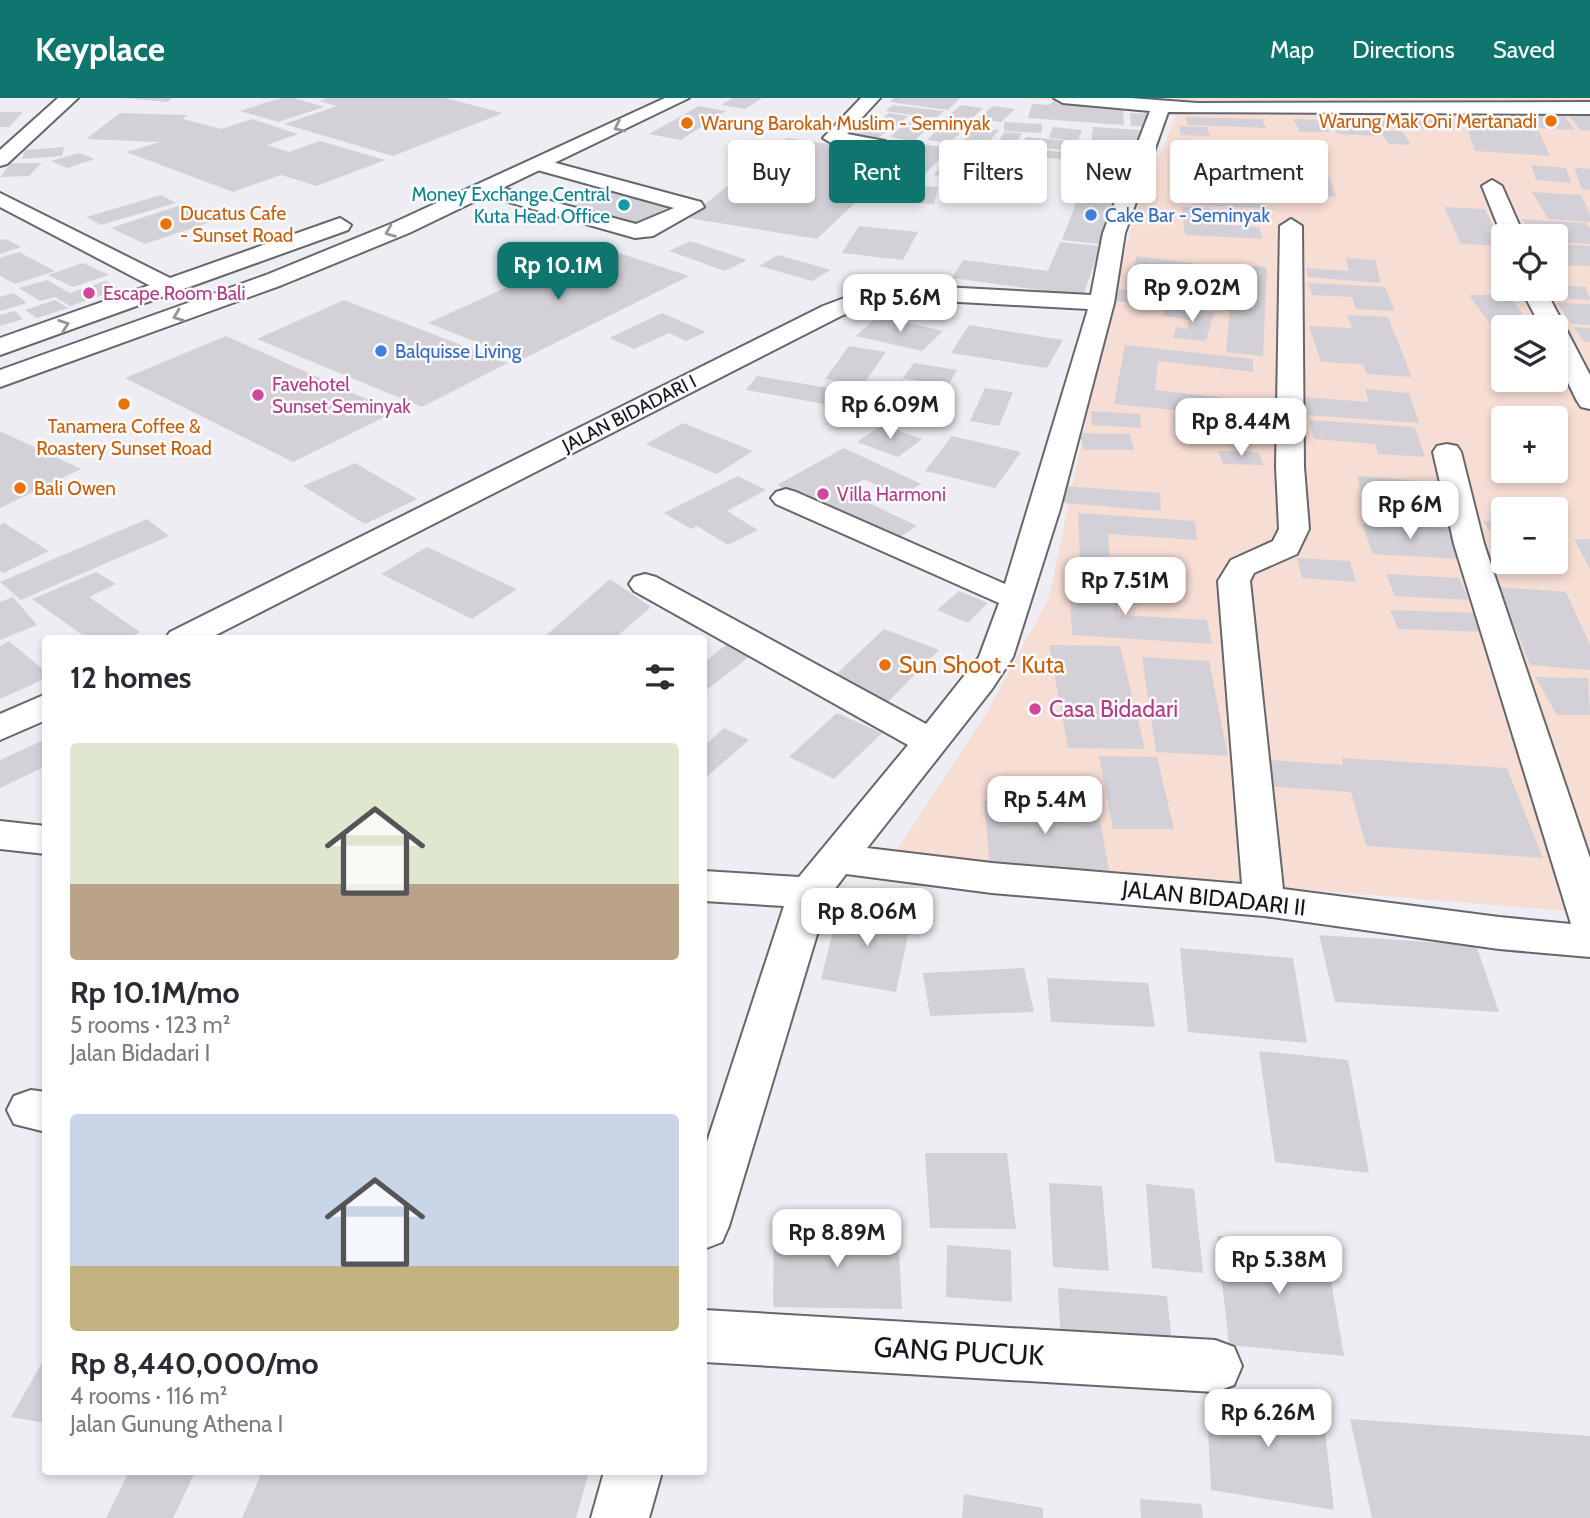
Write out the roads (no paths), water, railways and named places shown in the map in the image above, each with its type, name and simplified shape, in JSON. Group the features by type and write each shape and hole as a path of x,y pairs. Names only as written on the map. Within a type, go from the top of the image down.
{"main road":[{"path":"0,160 69,98"},
{"path":"573,124 630,98"},
{"path":"0,379 274,280 487,190 681,98"},
{"path":"846,140 833,138 871,98"},
{"path":"1063,98 1143,103 1590,108"},
{"path":"707,1205 713,1164 809,893 996,657 1045,509 1102,303 1114,233 1143,103"},
{"path":"569,152 605,159"},
{"path":"487,190 640,231 693,207 541,165"},
{"path":"523,201 579,174"},
{"path":"1492,187 1508,224"},
{"path":"0,199 172,288"},
{"path":"0,347 172,288 359,217"},
{"path":"1264,901 1234,580 1242,568 1286,547 1294,528 1290,467 1291,226"},
{"name":"JALAN BIDADARI I","path":"190,635 807,323 871,296 930,292 1102,303"},
{"path":"1568,357 1590,401"},
{"path":"1447,452 1469,544 1590,920"},
{"path":"786,499 990,590 1016,598"},
{"path":"645,584 931,742"},
{"path":"0,728 42,707"},
{"path":"0,835 42,840"},
{"name":"JALAN BIDADARI II","path":"838,859 992,878 1264,901 1499,933 1590,941"},
{"path":"707,886 809,893"},
{"name":"GANG PUCUK","path":"707,1336 1215,1366"},
{"path":"620,1518 632,1475"}],"place":[{"name":"Warung Mak Oni Mertanadi","path":"1551,121"},
{"name":"Warung Barokah Muslim - Seminyak","path":"687,123"},
{"name":"Money Exchange Central Kuta Head Office","path":"624,205"},
{"name":"Cake Bar - Seminyak","path":"1091,215"},
{"name":"Ducatus Cafe - Sunset Road","path":"166,224"},
{"name":"Escape Room Bali","path":"89,293"},
{"name":"Balquisse Living","path":"381,351"},
{"name":"Favehotel Sunset Seminyak","path":"258,395"},
{"name":"Tanamera Coffee & Roastery Sunset Road","path":"124,404"},
{"name":"Bali Owen","path":"20,488"},
{"name":"Villa Harmoni","path":"823,494"},
{"name":"Sun Shoot - Kuta","path":"885,665"},
{"name":"Casa Bidadari","path":"1035,709"}]}
